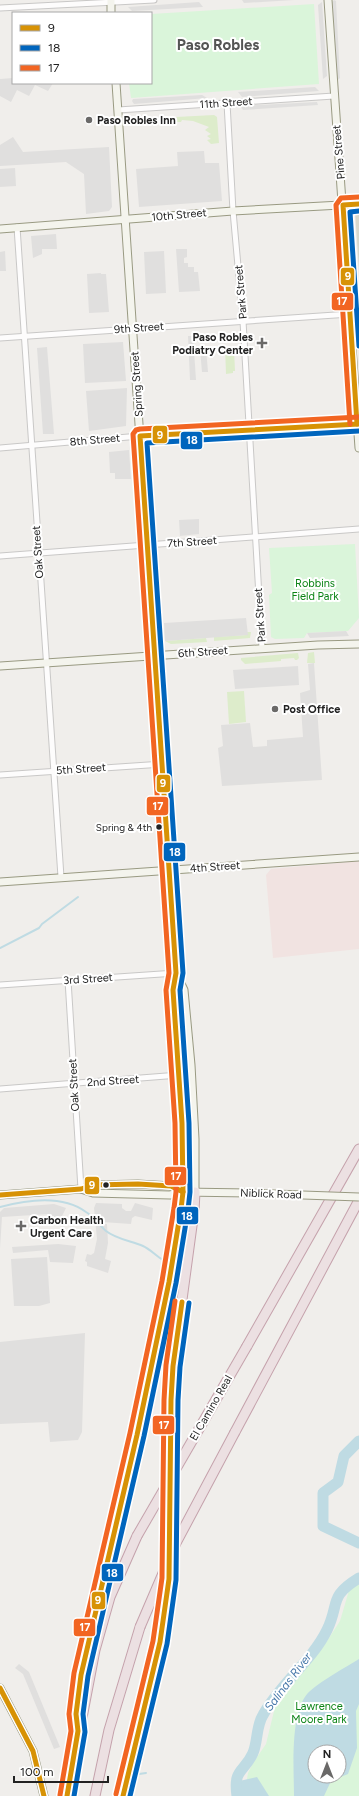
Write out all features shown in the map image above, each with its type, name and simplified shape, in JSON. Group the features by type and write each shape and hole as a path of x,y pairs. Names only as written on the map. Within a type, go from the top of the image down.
{"highway":[{"path":"345,1174 359,1145"},
{"name":"El Camino Real","path":"67,1796 94,1650 103,1619 120,1574 137,1536 359,1149"},
{"path":"78,1731 76,1714 81,1675 151,1371 169,1282 183,1192"},
{"path":"123,1796 160,1642 169,1579 169,1422 173,1366 192,1227 195,1192"},
{"path":"95,1796 109,1730 140,1627 176,1542 359,1199"}],"street":[{"path":"0,8 154,0"},
{"name":"Pine Street","path":"328,0 359,448"},
{"path":"111,2 112,12"},
{"name":"Spring Street","path":"116,84 176,973 173,990 179,1075 183,1192"},
{"name":"11th Street","path":"118,110 334,96"},
{"name":"Park Street","path":"227,103 233,211 243,321 262,648"},
{"name":"10th Street","path":"0,229 233,211 359,204"},
{"name":"Oak Street","path":"17,227 61,877"},
{"name":"9th Street","path":"0,338 350,314"},
{"name":"8th Street","path":"0,448 140,436 357,424"},
{"name":"7th Street","path":"0,556 359,530"},
{"name":"6th Street","path":"0,666 262,648 359,644"},
{"name":"5th Street","path":"0,775 163,764"},
{"name":"4th Street","path":"0,882 359,857"},
{"name":"Spring Street","path":"176,973 184,990 191,1065 195,1139 195,1192"},
{"name":"3rd Street","path":"0,985 176,973"},
{"name":"Oak Street","path":"68,980 81,1189"},
{"name":"2nd Street","path":"0,1089 179,1075"},
{"name":"Niblick Road","path":"0,1195 81,1189 93,1193 170,1195 183,1192 249,1193 359,1199"},
{"path":"0,1688 33,1751 44,1796"}],"shaded area":[{"path":"242,0 294,0 244,3"},
{"path":"334,0 336,1 340,78 337,81 332,2"},
{"path":"199,2 203,7 132,11 128,7"},
{"path":"322,2 327,76 323,79 318,5"},
{"path":"12,78 12,84 52,84 48,91 35,85 29,96 17,90 11,102 0,96 0,79"},
{"path":"315,87 319,91 242,97 238,92"},
{"path":"202,95 207,98 134,104 132,101 133,99"},
{"path":"317,102 318,105 243,110 240,106"},
{"path":"13,137 23,152 109,147 112,207 109,211 86,214 84,174 66,162 0,166 0,145"},
{"path":"204,151 205,163 219,163 222,201 139,207 136,169 178,166 177,152"},
{"path":"15,168 16,186 0,187 0,169"},
{"path":"355,212 359,212 359,270"},
{"path":"56,234 57,249 42,249 42,254 33,258 31,236"},
{"path":"176,249 187,249 187,257 184,258 184,263 188,263 188,267 194,267 194,272 198,272 200,291 179,292"},
{"path":"5,251 6,271 0,271 0,252"},
{"path":"164,251 166,293 146,294 144,252"},
{"path":"87,274 106,274 109,312 89,313"},
{"path":"188,336 193,336 196,380 190,380"},
{"path":"123,342 126,381 85,383 83,344"},
{"path":"47,347 54,434 43,434 37,348"},
{"path":"206,348 208,372 202,372 200,349"},
{"path":"127,388 126,426 89,431 86,391"},
{"path":"129,450 131,479 115,479 115,473 110,473 109,452"},
{"path":"199,519 199,534 180,536 179,520"},
{"path":"246,618 248,635 165,641 164,623"},
{"path":"346,631 349,636 310,638 307,633"},
{"path":"314,663 322,780 222,786 218,748 223,746 221,725 250,723 253,747 267,746 267,740 303,737 300,693 310,690 308,664"},
{"path":"298,666 299,685 235,689 233,670"},
{"path":"359,861 359,949 273,958 266,875 271,869"},
{"path":"96,1203 122,1204 122,1208 126,1211 131,1211 135,1203 153,1208 152,1220 135,1216 132,1218 131,1224 102,1222 103,1224 107,1224 108,1243 105,1259 111,1261 108,1273 87,1266 87,1262 85,1261 87,1254 91,1255 94,1253 97,1239 94,1208"},
{"path":"54,1204 66,1208 60,1220 49,1214 2,1217 0,1248 0,1212 4,1208"},
{"path":"58,1244 76,1246 73,1263 50,1262 48,1250 13,1253 12,1247"},
{"path":"47,1257 50,1303 39,1306 14,1306 11,1259"},
{"path":"85,1333 82,1432 78,1440 50,1442 48,1422 0,1424 0,1342"},
{"path":"19,1664 29,1672 60,1747 54,1749 23,1674 15,1668"}],"green space":[{"path":"314,4 319,84 131,98 129,84 152,84 152,14"},
{"path":"214,115 217,117 219,143 211,144 207,140 211,139 207,136 211,134 205,130 209,127 193,121 182,120 181,122 177,122 176,117"},
{"path":"225,347 231,347 234,349 235,371 233,371 233,373 226,374"},
{"name":"Robbins Field Park","path":"355,544 359,618 348,631 307,633 304,638 275,639 271,637 269,595 272,593 269,548"},
{"path":"247,632 251,632 250,638 214,641 214,637 247,635"},
{"path":"206,638 207,642 171,644 165,641"},
{"path":"314,652 315,663 307,663 308,653"},
{"path":"298,653 299,658 297,660 294,658 281,659 281,661 245,664 241,660 241,658"},
{"path":"244,691 246,722 229,724 227,692"},
{"name":"Lawrence Moore Park","path":"359,1577 359,1796 244,1796 248,1773 266,1744 275,1707 289,1686 327,1641 340,1621 350,1587"}],"water":[{"path":"359,1659 359,1704 356,1711 357,1748 347,1774 347,1744 307,1744 307,1784 330,1784 324,1796 294,1796 294,1740 299,1711 303,1700 310,1691 327,1678"},
{"path":"257,1777 269,1796 237,1796 235,1782"}],"waterway":[{"path":"0,948 39,928 42,924 78,897"},
{"path":"0,1207 21,1202 44,1200 76,1206 89,1214 103,1229 110,1234 143,1246 163,1260 160,1280 165,1284"},
{"name":"Salinas River","path":"359,1441 344,1456 338,1482 323,1493 323,1526 359,1543"},
{"name":"Salinas River","path":"237,1796 236,1787 238,1775 253,1753 259,1724 263,1715 278,1693 321,1641 331,1621 336,1601 343,1590 359,1578"},
{"path":"132,1775 146,1773"}],"transit line":[{"name":"17","path":"350,424 336,205 341,198 359,197"},
{"name":"9","path":"357,424 343,205 359,204"},
{"name":"18","path":"359,211 350,212 359,346"},
{"name":"17","path":"60,1795 71,1731 69,1714 74,1673 130,1433 162,1281 176,1192 175,1123 166,990 169,973 133,434 136,430 140,429 359,417"},
{"name":"9","path":"67,1796 78,1731 76,1714 81,1675 137,1435 169,1282 183,1192 182,1123 173,990 176,973 140,436 359,424"},
{"name":"18","path":"74,1796 85,1732 83,1714 88,1676 144,1436 176,1283 190,1192 189,1123 180,990 183,973 147,443 359,431"},
{"name":"9","path":"0,1195 81,1189 93,1185 138,1184 171,1186 183,1192"},
{"name":"17","path":"116,1794 153,1641 162,1578 164,1400 166,1365 175,1301"},
{"name":"9","path":"123,1796 160,1642 169,1579 171,1400 173,1366 182,1302"},
{"name":"18","path":"130,1796 167,1644 176,1580 178,1400 180,1367 189,1303"},
{"name":"9","path":"0,1688 33,1751 44,1796"}],"place":[{"name":"Paso Robles Inn","path":"89,120"},
{"name":"Paso Robles Podiatry Center","path":"262,343"},
{"name":"Post Office","path":"275,709"},
{"name":"Spring & 4th","path":"159,827"},
{"name":"Carbon Health Urgent Care","path":"21,1226"}],"district":[{"name":"Paso Robles","path":"218,45"}]}
